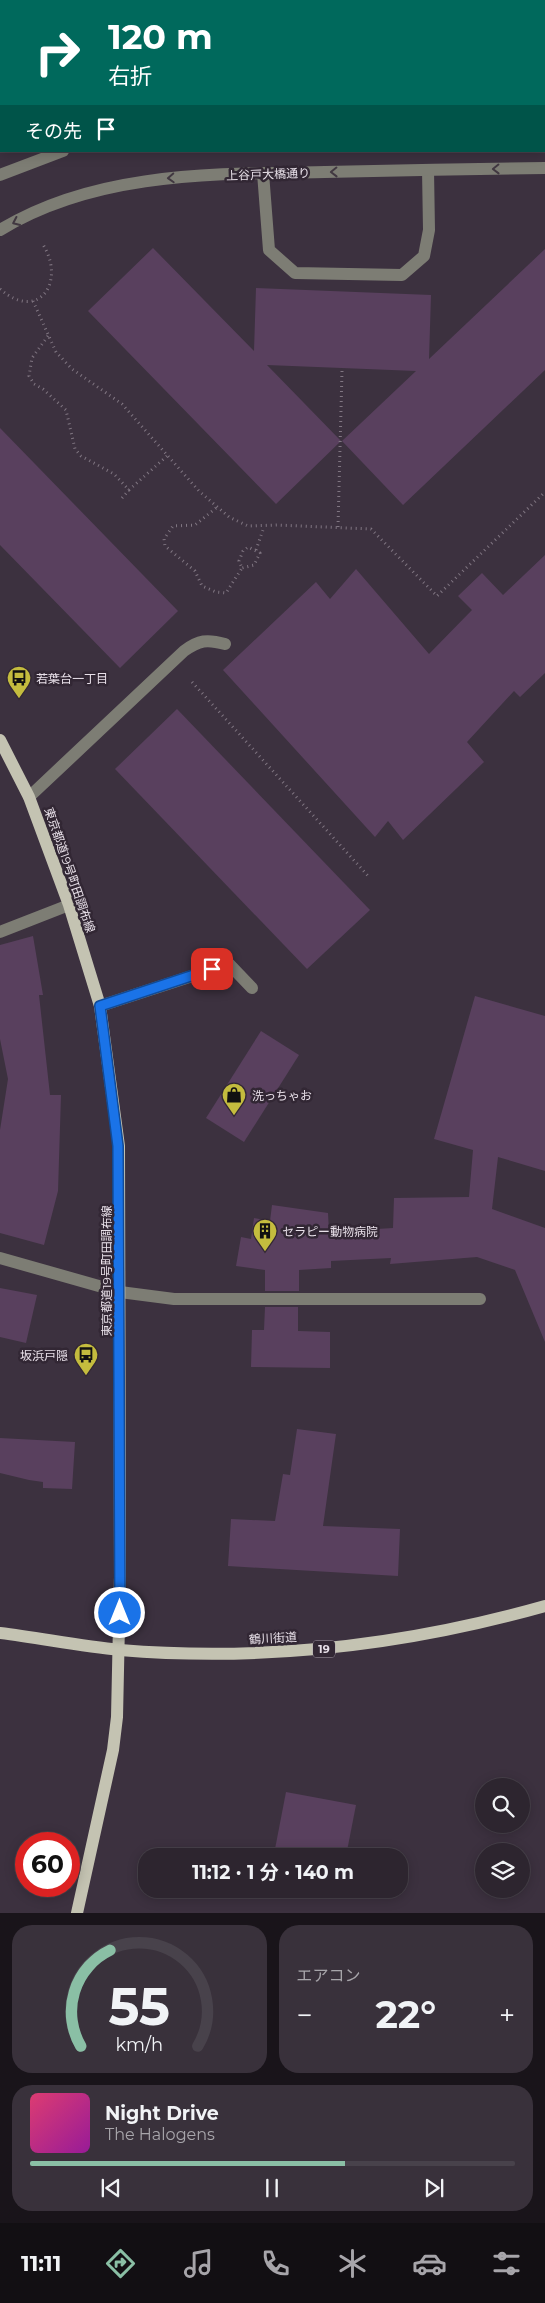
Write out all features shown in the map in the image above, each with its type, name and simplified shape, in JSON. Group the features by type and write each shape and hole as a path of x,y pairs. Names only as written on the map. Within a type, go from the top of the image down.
{"main road":[{"name":"東京都道19号町田調布線","path":"0,740 29,797 69,905 100,1006 118,1146 120,1650 117,1717 113,1750 78,1911"},
{"name":"鶴川街道","path":"0,1633 120,1650 257,1653 339,1648 420,1636 545,1606"}],"street":[{"path":"0,175 60,152"},
{"name":"上谷戸大橋通り","path":"0,230 71,197 156,178 263,173 545,168"},
{"path":"263,173 269,250 295,273 402,275 424,256 429,230 428,170"},
{"path":"29,797 184,651 196,642 207,640 225,644"},
{"path":"0,932 69,905"},
{"path":"100,1006 229,964 252,988"},
{"path":"0,1258 120,1292 188,1300 480,1299"}],"path":[{"path":"0,290 18,302 33,301 41,296 53,278 52,263 42,243"},
{"path":"33,301 56,352 89,382 122,404 216,508 248,526 264,527 277,525 372,529 437,596 545,492"},
{"path":"48,336 32,358 29,376 34,384 43,389 66,410 75,449 81,456 114,474 129,490"},
{"path":"338,527 342,372"},
{"path":"122,498 167,456"},
{"path":"216,508 194,526 173,526 164,539 165,546 194,571 202,586 216,592 228,591 242,568 258,562 260,553 248,547 243,551 239,561 242,568"},
{"path":"256,550 264,527"},
{"path":"192,682 370,878"}],"building":[{"path":"153,248 254,351 256,288 431,295 429,359 545,249 545,370 403,505 342,441 416,371 267,365 341,441 276,504 88,311"},
{"path":"0,428 178,611 120,668 0,545"},
{"path":"545,555 545,673 520,697 514,691 467,742 484,762 403,840 388,821 375,837 223,670 316,582 330,599 356,569 429,654 472,610 458,596 482,573 503,595"},
{"path":"177,709 370,910 307,969 115,769"},
{"path":"33,936 43,995 39,995 50,1095 61,1095 58,1191 44,1245 0,1233 0,1130 8,1079 0,1039 0,945"},
{"path":"475,996 545,1016 545,1171 498,1157 492,1209 545,1228 545,1342 515,1270 477,1257 390,1264 391,1258 331,1261 331,1268 299,1270 299,1291 265,1291 265,1270 236,1266 241,1237 251,1239 254,1218 270,1221 272,1205 328,1213 329,1232 393,1228 394,1198 469,1197 473,1150 434,1139"},
{"path":"261,1031 299,1055 244,1142 206,1118"},
{"path":"0,1288 37,1295 26,1343 0,1337"},
{"path":"265,1307 298,1307 298,1331 330,1332 330,1368 251,1367 252,1330 264,1330"},
{"path":"297,1429 336,1434 323,1526 400,1529 398,1576 228,1566 231,1519 275,1521 283,1474 290,1475"},
{"path":"0,1438 75,1442 72,1489 43,1488 43,1482 0,1473"},
{"path":"286,1792 356,1805 348,1848 275,1848"}],"place":[{"name":"若葉台一丁目","path":"19,699"},
{"name":"洗っちゃお","path":"234,1116"},
{"name":"セラピー動物病院","path":"265,1252"},
{"name":"坂浜戸隠","path":"86,1376"}],"route":[{"path":"120,1613 118,1146 100,1006 212,969"}]}
